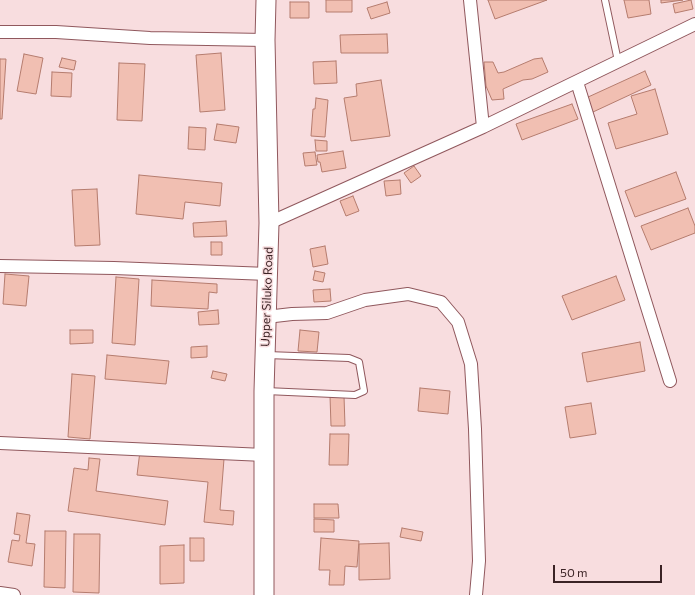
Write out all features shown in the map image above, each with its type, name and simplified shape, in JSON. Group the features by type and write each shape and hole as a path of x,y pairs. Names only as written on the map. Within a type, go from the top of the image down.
{"main road":[{"name":"Upper Siluko Road","path":"264,595 264,391 269,223 265,40 266,0"}],"street":[{"path":"470,0 483,127"},
{"path":"269,223 483,127 695,24"},
{"path":"0,32 56,32 150,38 265,40"},
{"path":"577,82 670,381"},
{"path":"0,266 114,268 268,274"},
{"path":"266,317 292,314 327,313 365,300 408,294 441,302 458,322 471,364 475,422 479,561 476,595"},
{"path":"0,443 264,455"},
{"path":"0,593 14,595"}],"lane":[{"path":"605,0 618,61"},
{"path":"264,391 355,395 364,391 359,362 349,358 265,355"}],"building":[{"path":"326,0 352,0 352,12 326,12"},
{"path":"488,0 547,0 495,19"},
{"path":"624,0 649,0 651,14 628,18"},
{"path":"661,0 683,0 661,3"},
{"path":"691,0 693,9 675,13 673,4"},
{"path":"290,2 309,2 309,18 290,18"},
{"path":"387,2 390,13 371,19 367,8"},
{"path":"387,34 388,53 341,53 340,35"},
{"path":"221,53 225,110 200,112 196,55"},
{"path":"24,54 43,58 36,94 17,91"},
{"path":"62,58 76,61 74,70 59,67"},
{"path":"542,58 548,72 532,79 523,80 503,89 504,99 492,100 486,86 484,62 493,62 498,73 504,72 534,59"},
{"path":"0,59 6,59 2,119 0,119"},
{"path":"336,61 337,83 314,84 313,62"},
{"path":"119,63 145,64 142,121 117,120"},
{"path":"645,71 651,85 593,112 586,98"},
{"path":"52,72 72,73 71,97 51,96"},
{"path":"381,80 390,136 351,141 344,98 357,96 356,84"},
{"path":"655,89 668,134 616,149 608,123 637,114 631,96"},
{"path":"316,98 328,100 325,137 311,136 313,109 315,109"},
{"path":"572,104 578,119 522,140 516,124"},
{"path":"217,124 239,127 236,143 214,140"},
{"path":"189,127 206,128 205,150 188,149"},
{"path":"315,140 327,141 327,151 316,151"},
{"path":"343,151 346,168 322,172 317,155"},
{"path":"315,152 317,165 305,166 303,153"},
{"path":"414,166 421,176 411,183 404,173"},
{"path":"676,172 686,199 635,217 625,191"},
{"path":"139,175 222,183 220,206 185,202 183,219 136,214"},
{"path":"400,180 401,194 386,196 384,181"},
{"path":"97,189 100,245 75,246 72,190"},
{"path":"353,196 359,211 346,216 340,201"},
{"path":"688,208 695,226 695,233 651,250 641,226"},
{"path":"226,221 227,236 194,237 193,223"},
{"path":"211,242 222,242 222,255 211,255"},
{"path":"325,246 328,264 313,267 310,249"},
{"path":"315,271 325,273 323,282 313,280"},
{"path":"5,274 29,276 26,306 3,304"},
{"path":"616,276 625,300 572,320 562,296"},
{"path":"116,277 139,279 135,345 112,343"},
{"path":"152,280 217,284 217,293 209,292 208,309 151,306"},
{"path":"330,289 331,301 314,302 313,290"},
{"path":"218,310 219,324 199,325 198,312"},
{"path":"70,330 93,330 93,343 70,344"},
{"path":"300,330 319,332 317,352 298,351"},
{"path":"640,342 645,371 587,382 582,353"},
{"path":"207,346 207,357 191,358 191,347"},
{"path":"107,355 169,361 166,384 105,379"},
{"path":"213,371 227,374 225,381 211,378"},
{"path":"72,374 95,376 90,439 68,437"},
{"path":"420,388 450,391 448,414 418,411"},
{"path":"330,396 344,396 345,426 331,426"},
{"path":"591,403 596,434 570,438 565,407"},
{"path":"330,434 349,434 348,465 329,465"},
{"path":"140,451 224,459 220,510 234,511 233,525 204,522 208,482 137,475"},
{"path":"89,458 100,459 96,491 168,501 165,525 68,511 74,468 88,470"},
{"path":"314,504 338,504 339,518 314,518"},
{"path":"17,513 30,515 26,543 35,544 32,566 8,562 12,540 19,541 20,535 14,534"},
{"path":"314,519 334,520 334,532 314,532"},
{"path":"402,528 423,532 421,541 400,537"},
{"path":"45,531 66,531 65,588 44,587"},
{"path":"74,534 100,534 99,593 73,592"},
{"path":"190,538 204,538 204,561 190,561"},
{"path":"321,538 359,541 357,567 345,566 344,585 329,585 330,570 319,570"},
{"path":"389,543 390,579 359,580 359,544"},
{"path":"184,545 184,583 160,584 160,546"}]}
